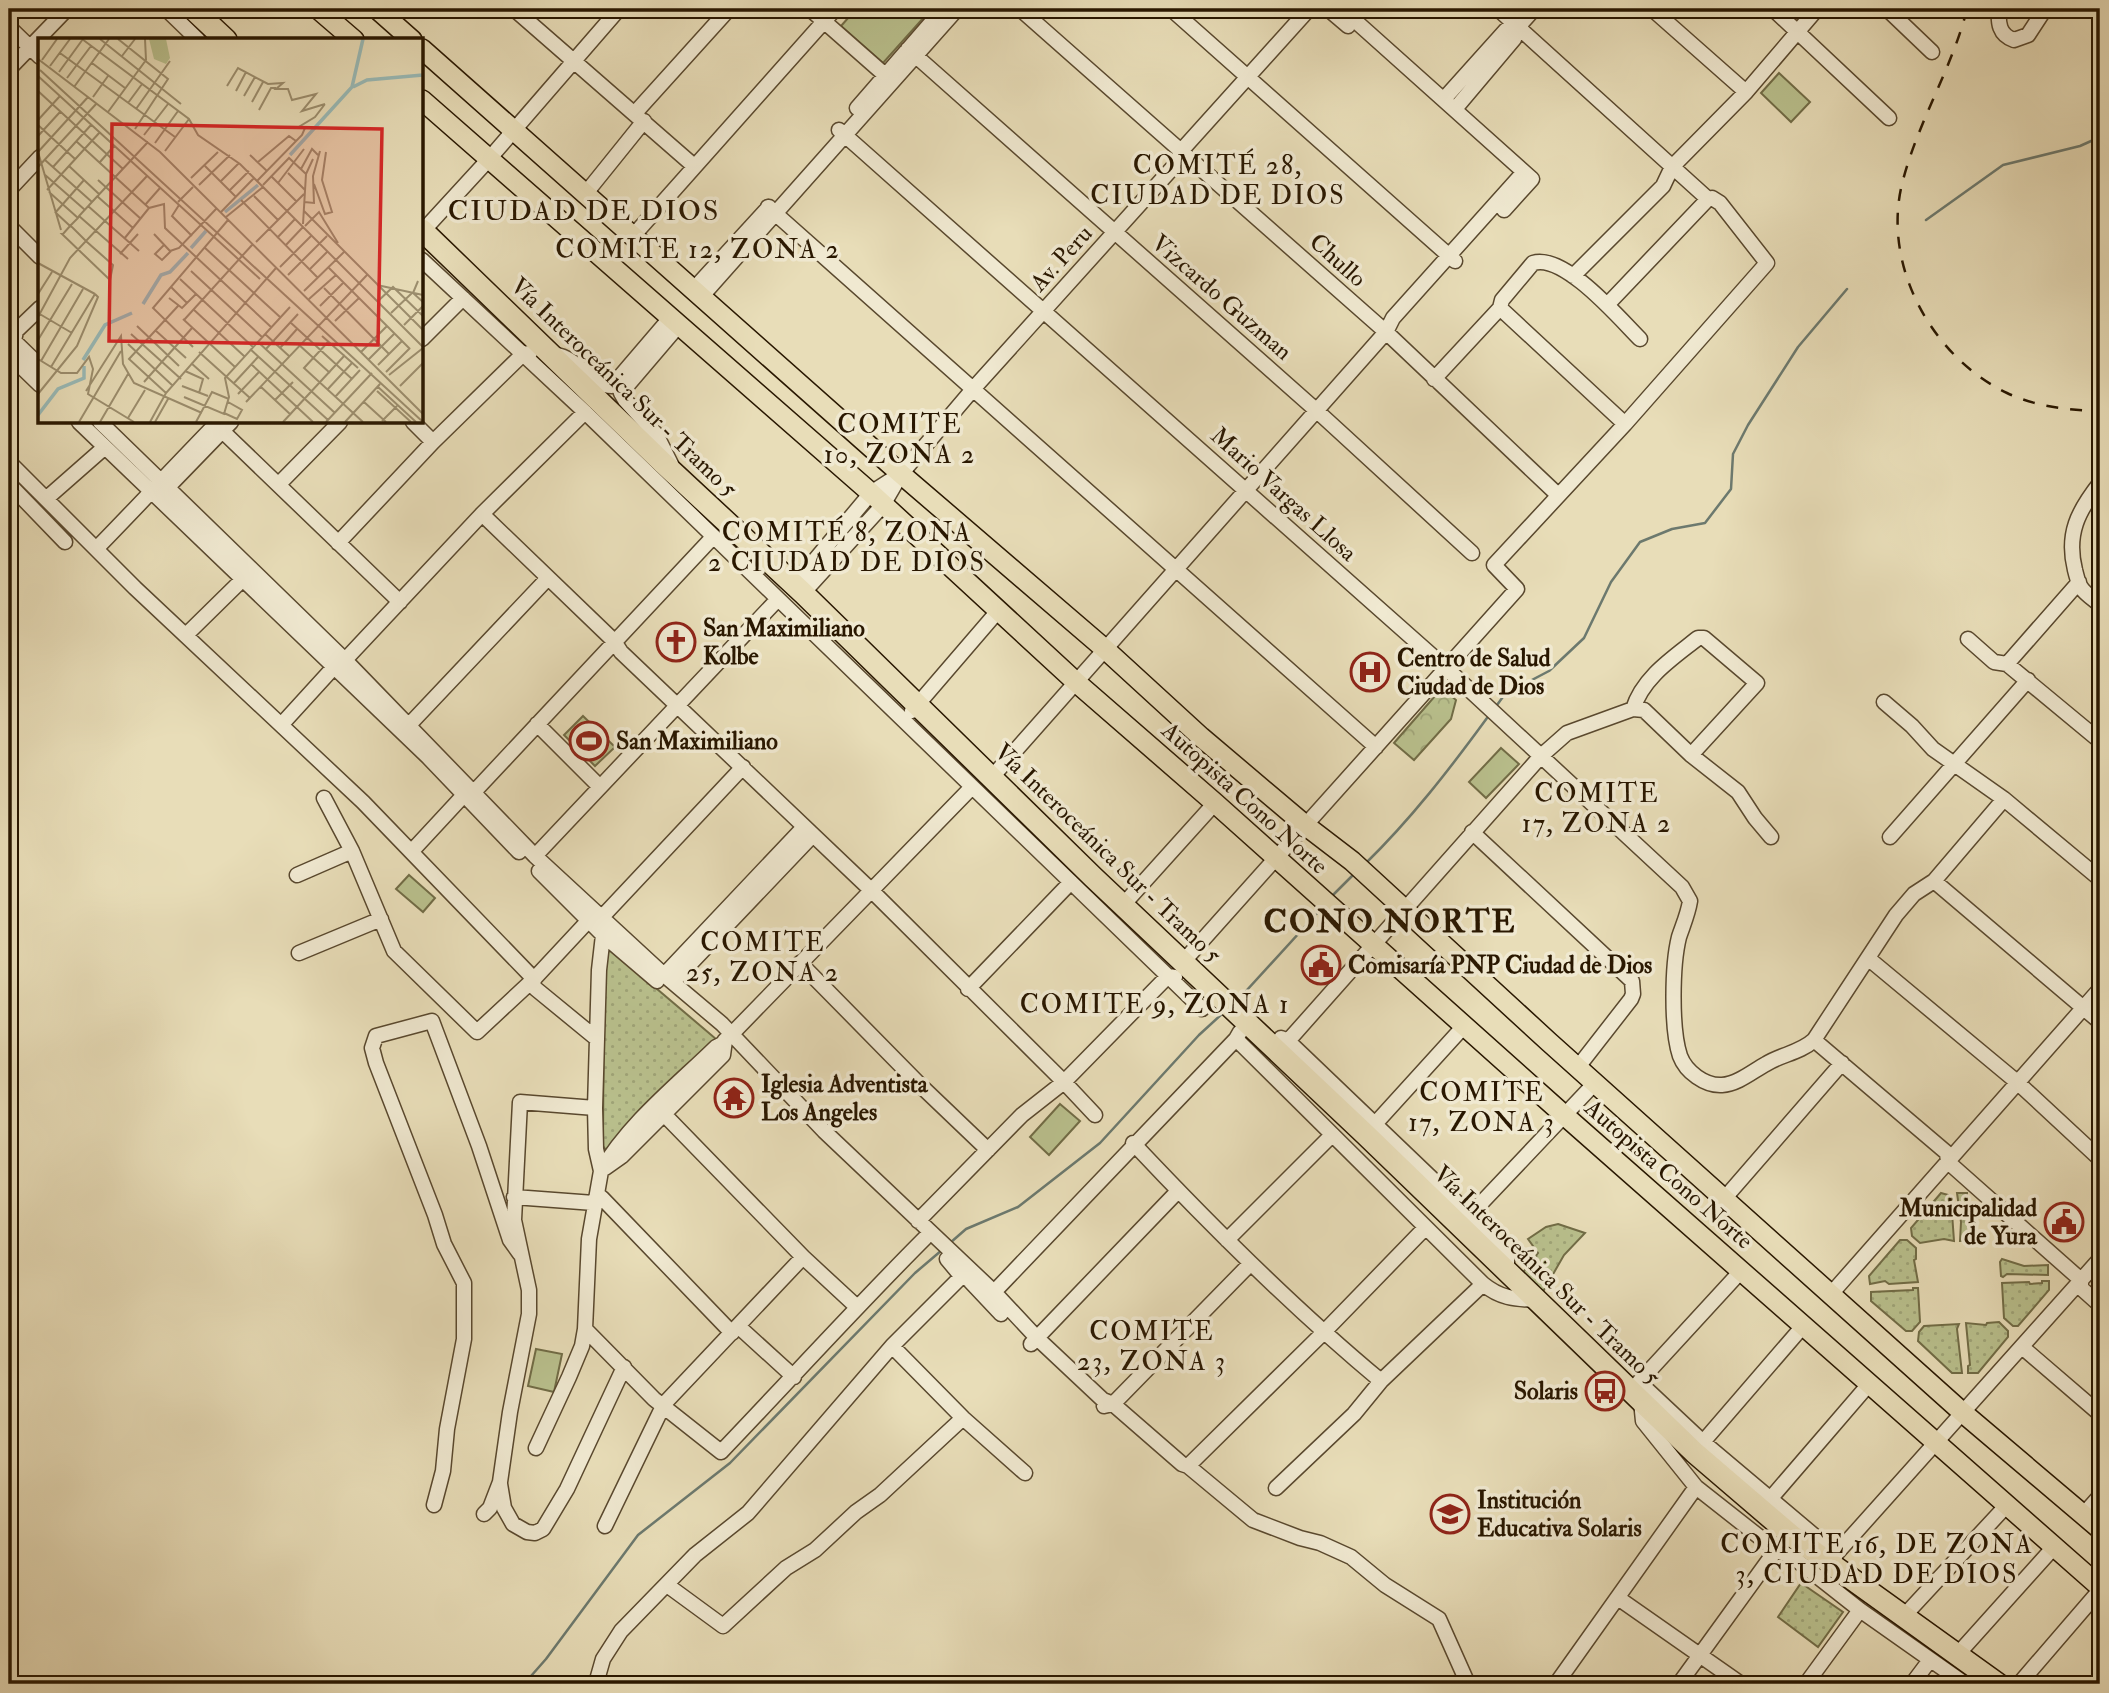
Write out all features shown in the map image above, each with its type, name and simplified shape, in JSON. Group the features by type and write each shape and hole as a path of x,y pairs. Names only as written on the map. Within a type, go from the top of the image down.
{"highway":[{"path":"193,9 224,38"},
{"name":"Vía Interoceánica Sur - Tramo 5","path":"424,230 677,476 799,589 911,713 992,777 1123,905 1176,969 1204,982 1220,996 1244,1027 1507,1271 1642,1404 1738,1492 1792,1536 1834,1559 1957,1655 1982,1681"}],"main road":[{"path":"318,9 352,38"},
{"path":"388,12 410,38"},
{"name":"Autopista Cono Norte","path":"424,51 901,474 1106,650 1201,737 1305,825 1352,860 1595,1083 1962,1412 2095,1520"},
{"name":"Autopista Cono Norte","path":"424,102 877,499 1077,683 2100,1588"}],"street":[{"path":"45,38 67,9"},
{"path":"166,9 196,38"},
{"path":"514,9 694,166"},
{"path":"424,226 570,57 607,9"},
{"path":"570,57 620,9"},
{"path":"586,193 639,117 729,9"},
{"path":"810,9 885,75"},
{"path":"634,236 835,9"},
{"path":"697,294 912,53 957,9"},
{"name":"Chullo","path":"1020,9 1181,156 1386,332 1559,495"},
{"path":"1171,9 1336,142 1454,256"},
{"path":"1184,9 1253,76"},
{"name":"Av. Peru","path":"799,589 974,388 1253,76 1309,9"},
{"path":"1253,76 1321,9"},
{"path":"1328,9 1523,179"},
{"path":"1342,9 1450,104 1523,179"},
{"path":"918,1221 1022,1115 1064,1082 1176,969 1278,859 1305,825 1517,589 1494,565 1625,424 1767,263 1720,203 1708,198 1672,167 1498,9"},
{"path":"1450,104 1506,30 1518,27 1534,9"},
{"path":"1653,9 1670,14 1746,92"},
{"path":"1773,9 1889,118"},
{"path":"1573,276 1663,186 1672,167 1746,92 1817,9"},
{"path":"1887,9 1932,52"},
{"path":"1999,9 1998,21 2001,30 2006,37 2014,40 2028,35 2045,9"},
{"path":"842,133 885,75 912,53 940,10"},
{"path":"9,27 35,52 9,69"},
{"name":"Vizcardo Guzman","path":"912,53 1317,411 1472,553"},
{"name":"Mario Vargas Llosa","path":"842,133 1446,667 1682,887 1690,901 1679,938 1674,1007 1680,1055 1688,1070 1709,1083 1722,1085 1735,1082 1773,1059 1805,1048 1814,1041"},
{"path":"9,190 38,159"},
{"path":"992,777 1317,411 1386,332 1393,318 1454,256 1523,179"},
{"path":"1607,305 1708,198"},
{"path":"772,210 1376,747"},
{"path":"9,226 38,255"},
{"path":"1434,379 1500,307 1502,300 1533,263 1540,261 1557,266 1573,276 1607,305 1640,339"},
{"path":"424,262 778,599 911,713 972,787 1070,882 1176,969 1202,1009"},
{"path":"424,337 463,298"},
{"path":"1500,307 1625,424"},
{"path":"10,344 16,331 38,310"},
{"path":"338,543 433,442 523,354 550,353 564,356 604,386 612,386 675,321"},
{"path":"675,321 621,393 656,434 677,476"},
{"path":"10,344 23,337 38,322"},
{"path":"10,344 38,365"},
{"path":"10,344 38,382"},
{"path":"282,724 482,514 584,412"},
{"path":"81,424 105,447 161,486 243,579 409,725 468,794 595,919 668,979 918,1221 966,1273 968,1279 1034,1341 1253,1520 1320,1543 1350,1557 1385,1585 1440,1619 1468,1684"},
{"path":"102,424 340,664 427,757 536,856 595,919 603,935 728,1037 828,1146 940,1252 994,1292 1034,1341"},
{"path":"97,548 220,424 400,602"},
{"path":"279,484 338,424"},
{"path":"415,424 433,442"},
{"path":"47,498 105,447"},
{"path":"12,469 47,498 135,588 282,724 412,851 534,979"},
{"path":"9,484 65,542"},
{"path":"2100,484 2079,511 2072,558 2082,590 2100,605"},
{"path":"482,514 614,641 621,652 872,891 1095,1115"},
{"path":"412,851 537,724 713,537"},
{"path":"409,725 548,578"},
{"path":"187,634 243,579"},
{"path":"2007,664 2078,582"},
{"path":"536,856 778,599"},
{"path":"911,713 998,611"},
{"path":"1633,709 1637,695 1662,666 1698,638 1704,638 1757,683 1691,755"},
{"path":"1968,639 1994,662 2007,664 2028,680 2100,741"},
{"path":"1890,837 2028,680"},
{"path":"1884,702 1934,749 2004,799 2100,879"},
{"path":"1288,1041 1472,832 1541,756 1567,733 1633,709 1644,710 1691,755 1738,792 1771,837"},
{"path":"537,724 600,787"},
{"path":"324,798 352,851 394,951 477,1032 595,919 743,767"},
{"path":"536,1448 582,1346 594,1203 601,1171 614,1149 723,1055 728,1037 972,787"},
{"path":"2004,799 1934,881 1914,894 1896,915 1814,1041 1947,1153 1948,1163 2081,1280 2081,1288 2100,1305"},
{"path":"1123,905 1215,803"},
{"path":"668,979 808,831"},
{"path":"1472,832 1632,981 1631,999 1578,1067"},
{"path":"297,875 352,851"},
{"path":"1934,881 2100,1022"},
{"path":"968,989 1070,882"},
{"path":"299,953 381,919"},
{"path":"601,1171 596,1149 595,1108 599,970 603,935"},
{"path":"1869,959 2017,1082 2100,1158"},
{"path":"800,963 988,1150"},
{"path":"534,979 533,986 536,989 597,1039"},
{"path":"1831,1294 2100,989"},
{"path":"434,1505 443,1471 447,1429 464,1339 464,1283 444,1244 376,1063 372,1042 376,1036 432,1021 480,1146 507,1232 520,1254"},
{"path":"1375,1124 1465,1025"},
{"path":"1244,1027 1288,1041 1470,1215 1507,1255 1507,1271"},
{"path":"1244,1027 1332,1135 1483,1284 1494,1294 1505,1298 1535,1300"},
{"path":"994,1292 1244,1027"},
{"path":"1724,1199 1842,1063"},
{"path":"1470,1215 1595,1083"},
{"path":"484,1514 490,1508 499,1482 529,1314 529,1290 514,1220 520,1102 595,1108"},
{"path":"660,1110 803,1257 857,1307"},
{"path":"1227,1240 1332,1135"},
{"path":"1133,1143 1250,1264 1323,1333 1381,1381"},
{"path":"1034,1341 1178,1191"},
{"path":"514,1196 594,1203 602,1198 735,1330 794,1377"},
{"path":"1188,1466 1425,1228"},
{"path":"585,1329 654,1399 664,1404 720,1452 925,1238"},
{"path":"605,1526 664,1404 803,1257"},
{"path":"1639,1382 1703,1442 1771,1498 1834,1559 2100,1259"},
{"path":"1113,1404 1250,1264"},
{"path":"1639,1382 1742,1270"},
{"path":"598,1684 603,1658 621,1631 695,1555 748,1513 892,1346 966,1273"},
{"path":"1276,1488 1354,1414 1381,1381 1483,1284"},
{"path":"1703,1442 1804,1325"},
{"path":"892,1346 964,1418 1025,1473"},
{"path":"2022,1347 2100,1414"},
{"path":"499,1482 504,1508 513,1524 527,1532 535,1533 543,1529 567,1489 624,1367"},
{"path":"1639,1382 1643,1421 1696,1488 1776,1550 1794,1558 1930,1660 1982,1681"},
{"path":"1771,1498 1870,1383"},
{"path":"667,1585 723,1626 786,1567 816,1550 964,1418"},
{"path":"1556,1684 1696,1488"},
{"path":"2095,1520 2100,1496"},
{"path":"1904,1616 2007,1505"},
{"path":"1957,1655 2054,1547"},
{"path":"1679,1684 1776,1550"},
{"path":"2019,1684 2100,1588"},
{"path":"1618,1598 1741,1684"},
{"path":"1806,1684 1860,1610"},
{"path":"1912,1684 1930,1660"},
{"path":"647,1684 658,1684"}],"green space":[{"path":"856,9 919,9 926,15 883,63 841,26"},
{"path":"1779,73 1810,102 1791,122 1761,93"},
{"path":"1442,688 1456,700 1451,719 1414,760 1394,743"},
{"name":"San Maximiliano","path":"583,716 615,747 595,766 564,735"},
{"path":"1501,748 1519,764 1486,798 1469,782"},
{"path":"409,875 435,898 423,912 396,889"},
{"path":"611,950 716,1039 606,1150 603,1146 604,970 607,953"},
{"path":"1060,1104 1080,1121 1049,1155 1030,1137"},
{"path":"1941,1193 1952,1196 1952,1201 1949,1201 1954,1241 1944,1239 1920,1243 1912,1236 1911,1228"},
{"path":"1957,1193 1967,1193 1967,1211 1977,1240 1960,1241 1961,1222"},
{"path":"1558,1224 1585,1233 1564,1255 1540,1297 1521,1275 1538,1253 1528,1239 1546,1227"},
{"path":"1900,1240 1907,1240 1916,1248 1914,1260 1918,1282 1889,1284 1885,1281 1870,1284 1869,1276"},
{"path":"2002,1259 2024,1266 2048,1265 2048,1275 2007,1274 2003,1277 2000,1262"},
{"path":"2049,1281 2049,1290 2018,1326 2013,1326 2004,1318 2002,1283 2030,1284"},
{"path":"1918,1288 1920,1322 1912,1331 1906,1331 1871,1301 1871,1292"},
{"path":"1999,1322 2008,1331 2008,1337 1978,1373 1968,1373 1970,1365 1966,1323 1986,1325"},
{"path":"1959,1324 1957,1329 1962,1373 1952,1373 1918,1341 1919,1332 1924,1326"},
{"path":"536,1349 562,1354 554,1392 528,1386"},
{"path":"1801,1583 1843,1612 1818,1647 1778,1617"}],"waterway":[{"path":"1926,220 2003,165 2080,146 2100,137"},
{"path":"1497,705 1505,694 1549,671 1584,638 1611,582 1640,542 1672,529 1705,523 1731,489 1733,454 1748,425 1798,347 1847,289"},
{"path":"1365,864 1429,794 1487,718"},
{"path":"1332,896 1355,873"},
{"path":"1236,1002 1321,909"},
{"path":"950,1243 966,1229 1018,1207 1100,1143 1199,1035 1223,1013"},
{"path":"524,1684 546,1659 638,1535 730,1463 915,1273 942,1250"}],"railway":[{"path":"1967,9 1953,53 1916,139 1902,184 1898,215 1899,246 1907,277 1919,306 1936,333 1956,357 1980,377 2007,393 2030,402 2064,409 2100,411"}],"place":[{"name":"San Maximiliano Kolbe","path":"676,642"},
{"name":"Centro de Salud Ciudad de Dios","path":"1370,672"},
{"name":"San Maximiliano","path":"589,741"},
{"name":"Comisaría PNP Ciudad de Dios","path":"1321,965"},
{"name":"Iglesia Adventista Los Angeles","path":"734,1098"},
{"name":"Municipalidad de Yura","path":"2064,1222"},
{"name":"Solaris","path":"1605,1391"},
{"name":"Institución Educativa Solaris","path":"1450,1514"}],"district":[{"name":"COMITÉ 28, CIUDAD DE DIOS","path":"1218,180"},
{"name":"CIUDAD DE DIOS","path":"584,210"},
{"name":"COMITE 12, ZONA 2","path":"698,249"},
{"name":"COMITE 10, ZONA 2","path":"900,439"},
{"name":"COMITÉ 8, ZONA 2 CIUDAD DE DIOS","path":"847,547"},
{"name":"COMITE 17, ZONA 2","path":"1597,808"},
{"name":"CONO NORTE","path":"1390,921"},
{"name":"COMITE 25, ZONA 2","path":"763,957"},
{"name":"COMITE 9, ZONA 1","path":"1155,1004"},
{"name":"COMITE 17, ZONA 3","path":"1482,1107"},
{"name":"COMITE 23, ZONA 3","path":"1152,1346"},
{"name":"COMITE 16, DE ZONA 3, CIUDAD DE DIOS","path":"1877,1559"}]}
